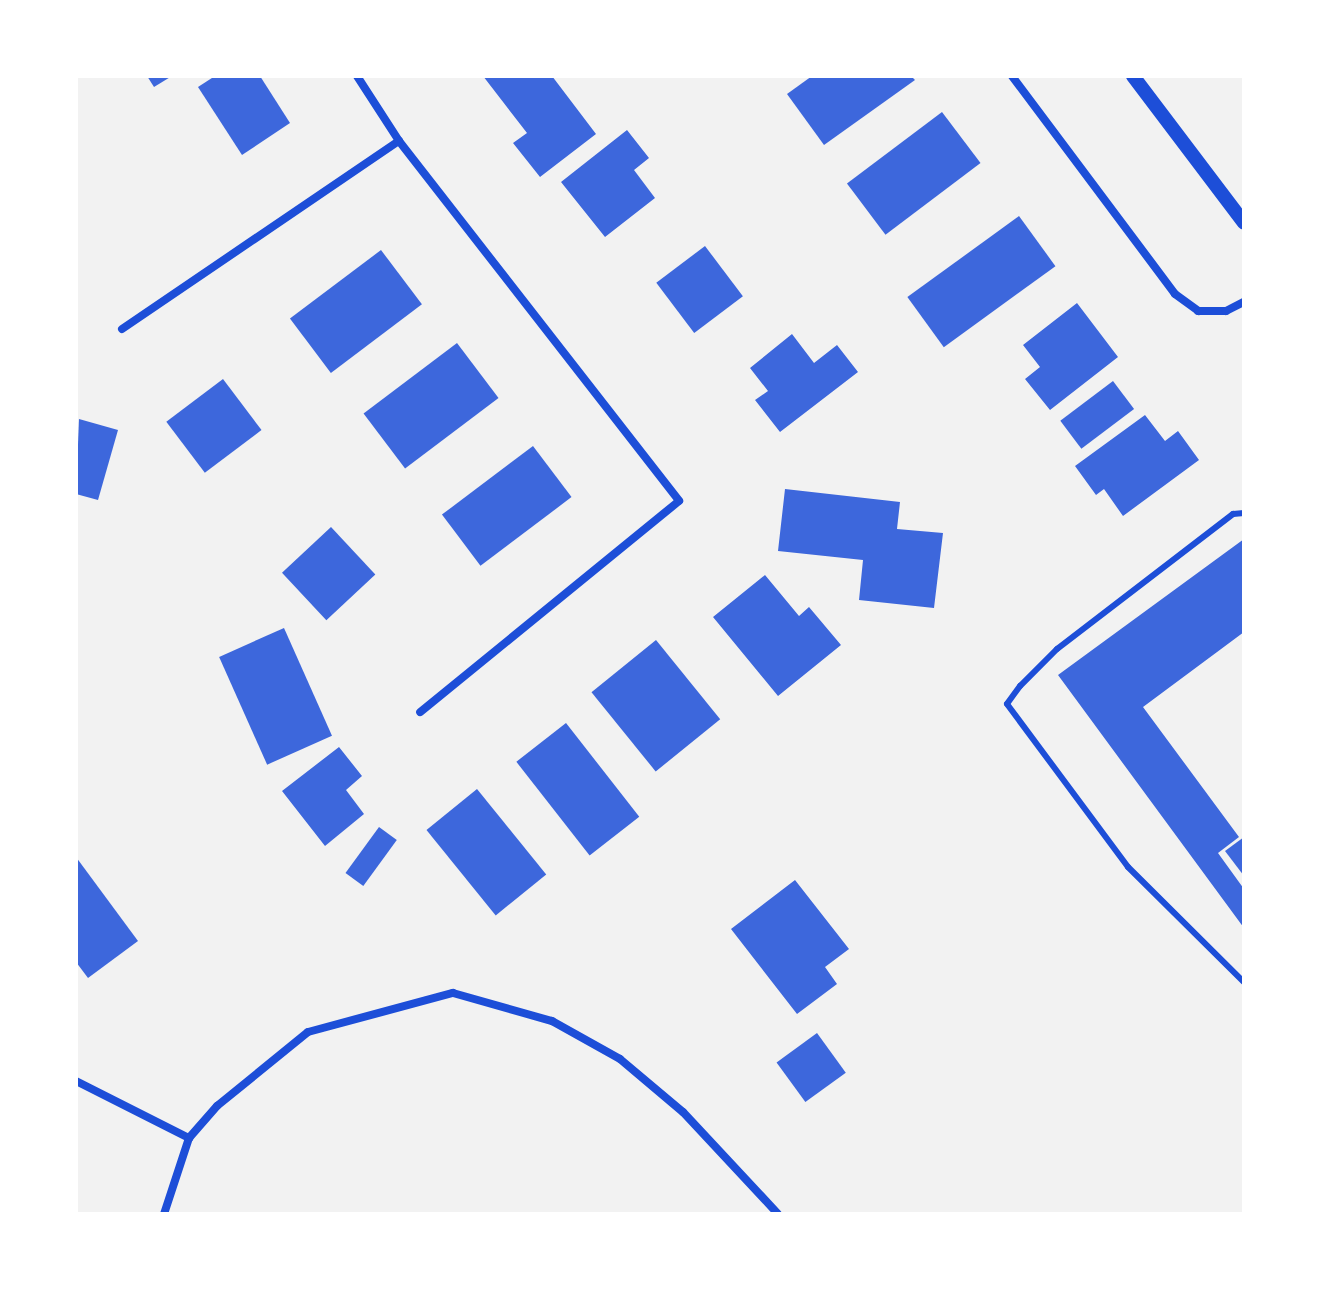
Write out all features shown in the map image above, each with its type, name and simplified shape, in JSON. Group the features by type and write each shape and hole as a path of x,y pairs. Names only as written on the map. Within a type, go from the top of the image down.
{"street":[{"path":"357,76 399,141 679,501 420,712"},
{"path":"1012,76 1175,294 1198,311 1226,311 1244,302"},
{"path":"1133,76 1244,223"},
{"path":"122,329 399,141"},
{"path":"164,1214 189,1138 217,1106 308,1032 453,993 552,1021 620,1059 683,1112 778,1214"},
{"path":"76,1081 189,1138"}],"lane":[{"path":"1244,513 1233,514 1057,649 1020,686 1007,704 1128,867 1244,982"}],"building":[{"path":"147,76 172,76 154,87"},
{"path":"215,76 260,76 290,123 242,155 198,87"},
{"path":"483,76 552,76 596,134 540,177 513,143 527,133"},
{"path":"812,76 911,76 915,80 824,145 787,94"},
{"path":"942,112 981,163 885,235 847,184"},
{"path":"627,130 649,158 634,170 655,198 605,237 561,182"},
{"path":"1019,216 1055,266 944,347 907,297"},
{"path":"705,246 743,296 694,333 656,283"},
{"path":"381,250 422,304 331,373 290,319"},
{"path":"1077,303 1118,357 1050,410 1025,379 1040,367 1023,345"},
{"path":"792,334 814,363 837,345 858,372 780,432 755,400 768,391 750,368"},
{"path":"457,343 499,398 405,469 364,413"},
{"path":"223,379 262,430 205,473 166,422"},
{"path":"1113,381 1134,409 1081,449 1060,421"},
{"path":"1145,415 1165,441 1178,431 1199,460 1123,516 1104,489 1096,495 1075,466"},
{"path":"79,419 118,430 98,500 76,494"},
{"path":"533,446 572,497 480,566 442,515"},
{"path":"785,489 900,502 897,529 943,533 934,608 859,600 863,560 778,551"},
{"path":"331,527 375,575 326,620 282,573"},
{"path":"1244,539 1244,632 1143,707 1239,837 1218,853 1244,889 1244,928 1058,675"},
{"path":"765,575 799,616 809,607 841,645 778,696 713,617"},
{"path":"284,628 332,736 267,765 219,657"},
{"path":"656,640 720,719 656,772 591,692"},
{"path":"566,723 639,817 590,856 516,762"},
{"path":"339,747 362,776 346,790 364,814 325,846 282,791"},
{"path":"477,789 546,874 496,915 426,830"},
{"path":"379,827 397,840 363,886 345,873"},
{"path":"1244,837 1244,876 1225,851"},
{"path":"76,857 138,941 88,978 76,962"},
{"path":"795,880 849,949 825,967 837,984 797,1014 731,929"},
{"path":"817,1033 846,1073 805,1102 777,1062"}]}
